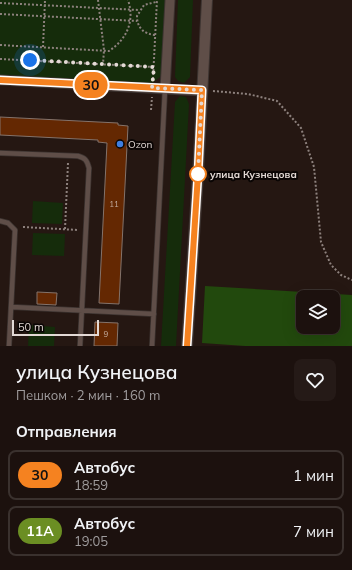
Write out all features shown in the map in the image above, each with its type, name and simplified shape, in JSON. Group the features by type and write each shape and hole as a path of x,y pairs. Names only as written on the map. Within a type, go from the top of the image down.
{"main road":[{"path":"187,346 207,0"}],"street":[{"path":"165,89 170,0"},
{"path":"0,80 202,90"}],"lane":[{"path":"152,346 165,89"},
{"path":"0,153 68,156 84,158 87,162 89,168 80,346"},
{"path":"0,221 8,223 15,230 10,346"},
{"path":"12,307 154,314"}],"path":[{"path":"43,47 45,0"},
{"path":"98,0 104,50 103,64"},
{"path":"0,45 109,50 122,40 127,33 131,10 128,0"},
{"path":"0,3 139,10 148,3 156,1 151,110"},
{"path":"139,10 137,21 138,26 145,33 155,35"},
{"path":"0,14 137,21"},
{"path":"0,59 154,67"},
{"path":"202,90 248,94 277,101 301,128 314,167 321,242 331,265 341,275 352,280"},
{"path":"65,229 68,156"},
{"path":"12,227 86,230"}],"green space":[{"path":"0,0 166,0 164,68 160,77 152,83 0,75"},
{"path":"178,0 193,0 190,77 184,83 178,81 175,77"},
{"path":"180,96 186,97 189,104 176,346 161,346 175,102"},
{"path":"33,201 63,203 62,224 32,223"},
{"path":"33,233 65,234 64,256 32,255"},
{"path":"205,286 296,292 296,334 340,334 340,294 352,295 352,346 245,346 202,343"},
{"path":"29,325 55,327 54,346 28,346"}],"building":[{"path":"0,117 118,123 118,125 128,126 119,304 99,303 107,143 98,142 98,140 0,135"},
{"path":"37,292 57,293 56,305 37,304"},
{"path":"95,322 118,323 117,346 94,346"}],"bus line":[{"name":"30","path":"0,80 202,90 187,346"}],"place":[{"name":"Ozon","path":"120,144"},
{"name":"улица Кузнецова","path":"198,174"}],"route":[{"path":"30,60 154,67 152,88 202,90 198,174"}]}
